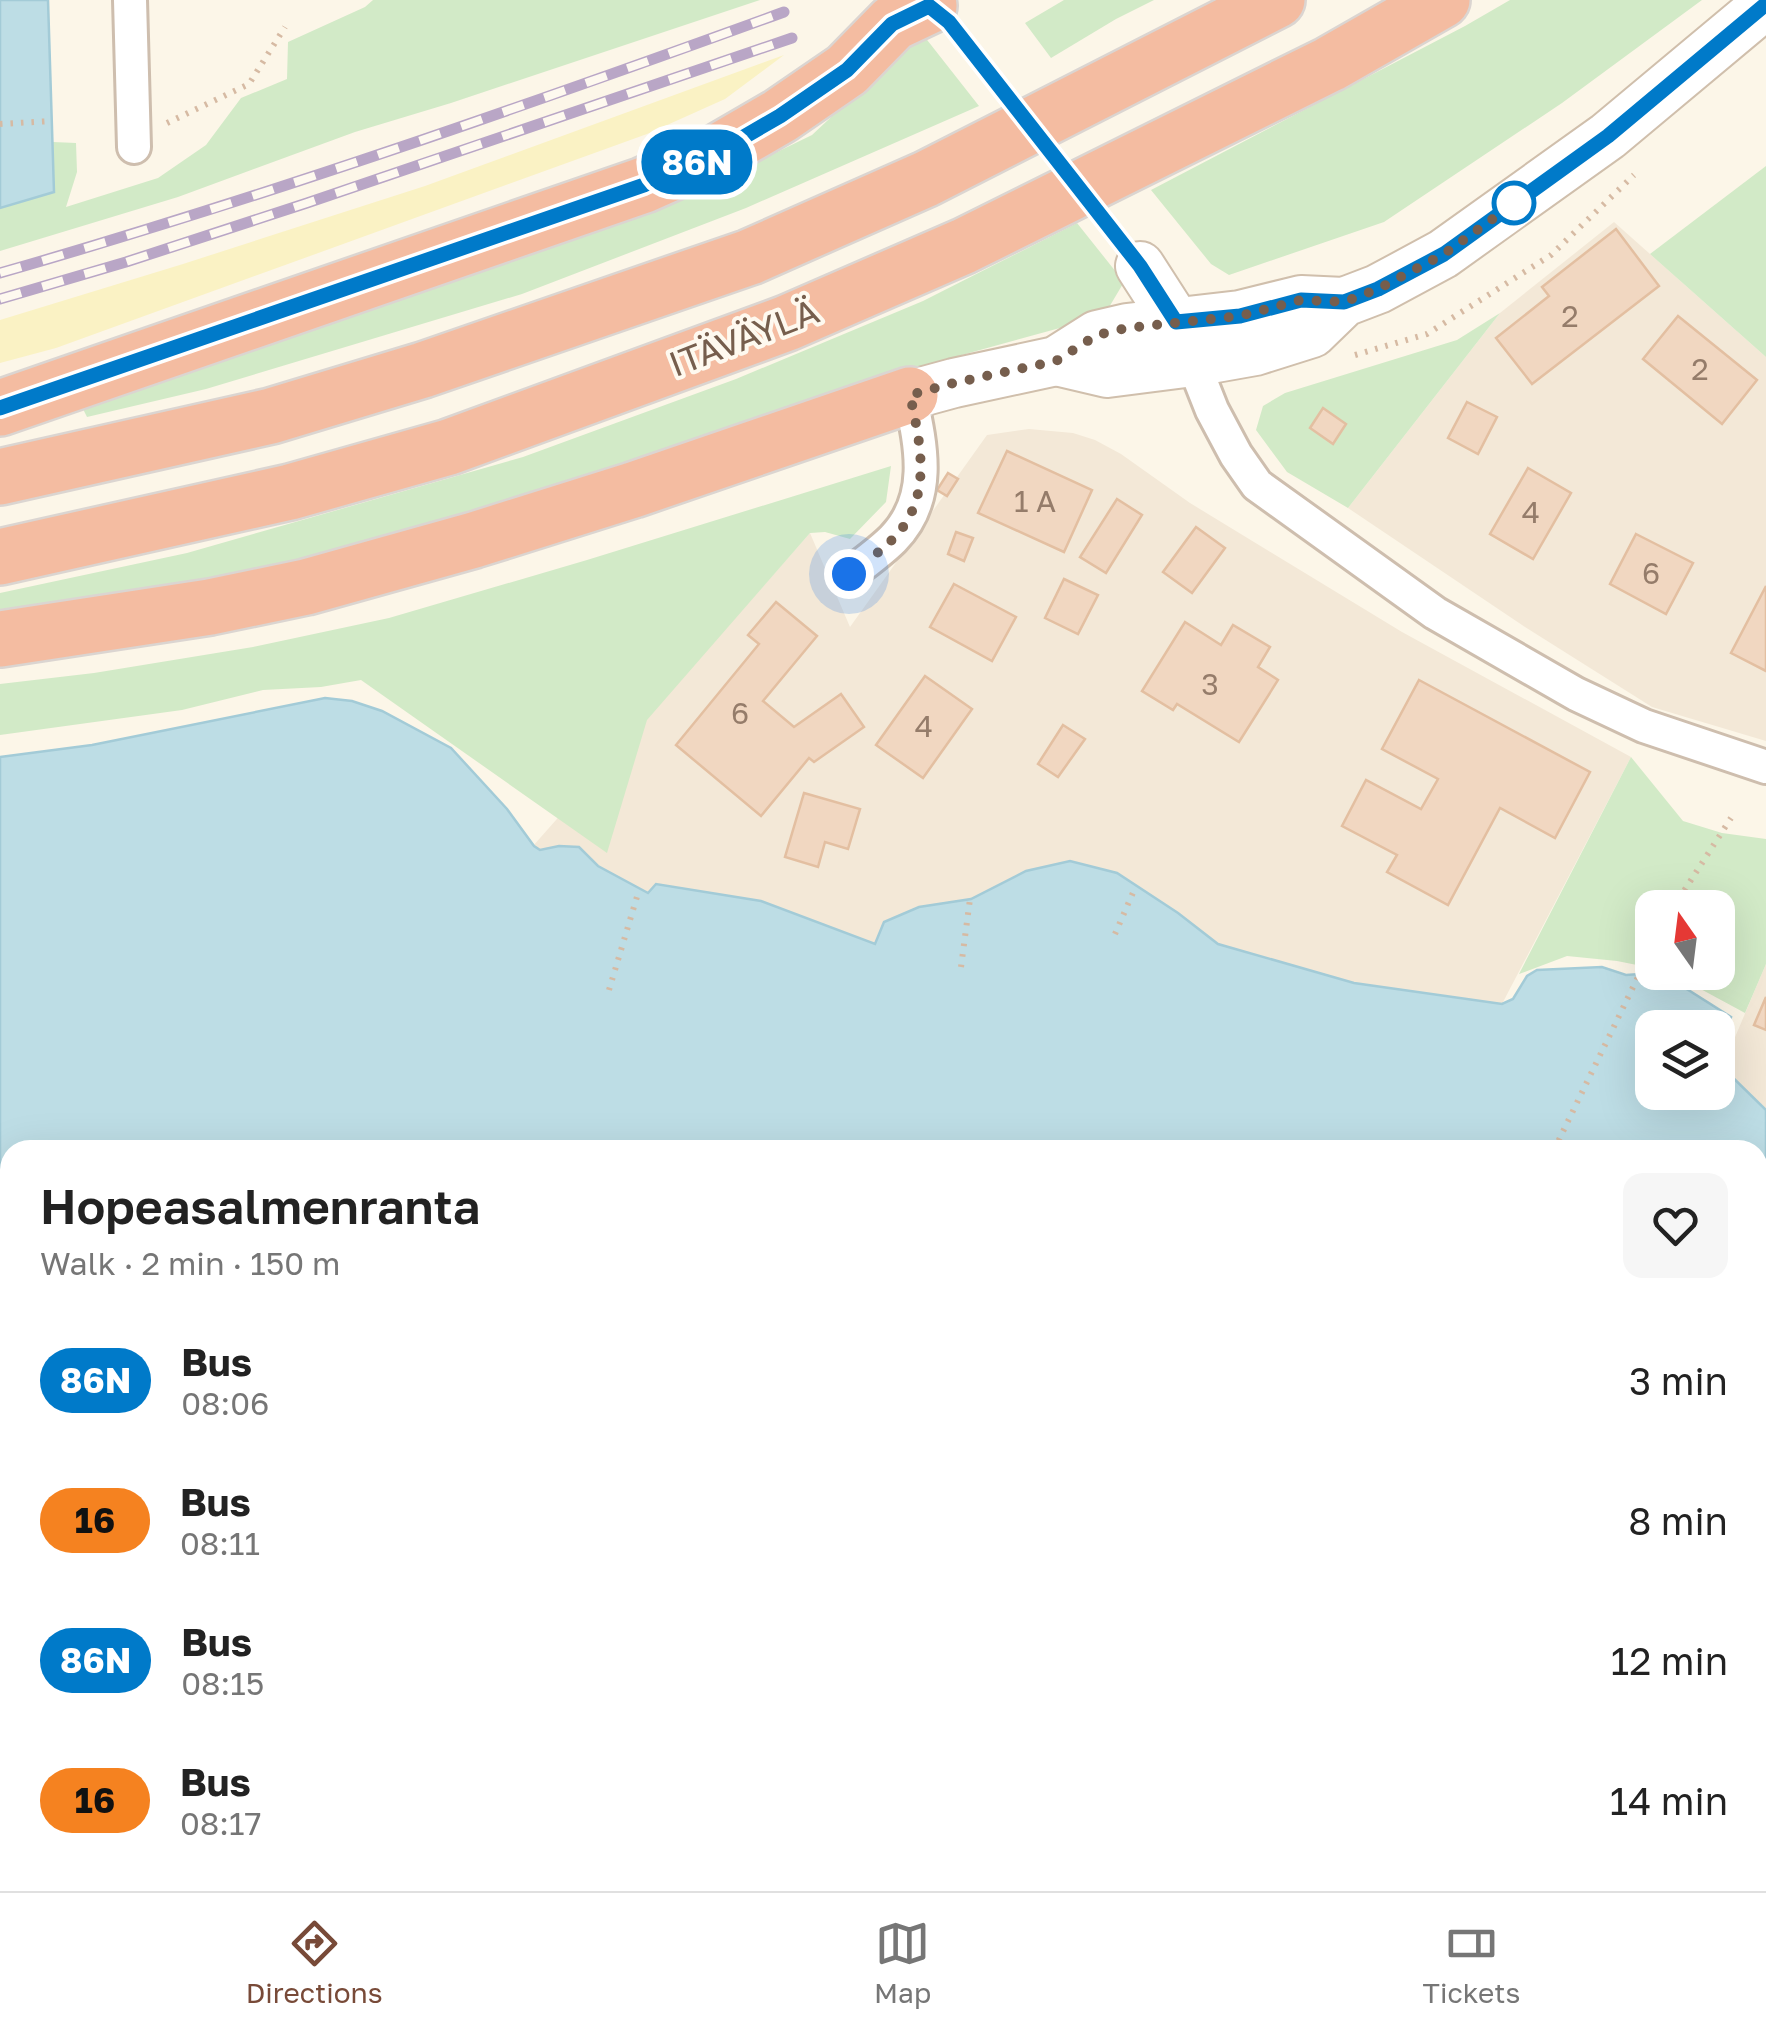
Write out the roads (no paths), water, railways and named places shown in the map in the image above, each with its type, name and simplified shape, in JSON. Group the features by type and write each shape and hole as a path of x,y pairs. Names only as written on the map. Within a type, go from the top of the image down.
{"highway":[{"path":"0,477 290,410 423,370 750,257 926,179 1276,0"},
{"name":"ITÄVÄYLÄ","path":"0,557 290,492 450,446 787,324 980,238 1330,64 1442,0"},
{"path":"0,408 644,185 718,152 780,116 847,70 892,24 933,7"},
{"path":"0,639 210,607 306,587 580,507 910,395"}],"main road":[{"path":"910,395 1056,361 1097,335 1127,328 1184,342 1240,316 1301,300 1344,302 1378,289 1444,254 1608,136 1766,4"},
{"path":"1140,266 1184,342"}],"street":[{"path":"130,0 134,147"},
{"path":"1184,342 1212,410 1257,486 1421,603 1593,702 1644,726 1766,766"},
{"path":"849,574 892,539 917,503 921,456 910,395"}],"water":[{"path":"0,0 48,0 54,192 0,208"},
{"path":"325,698 352,701 382,711 451,748 507,809 534,846 540,850 579,847 598,866 648,893 656,884 761,901 875,944 884,922 919,907 971,899 1026,871 1070,861 1117,873 1218,944 1354,983 1502,1004 1513,999 1527,976 1537,970 1602,967 1635,974 1635,990 1688,990 1720,1010 1635,1010 1635,1110 1735,1110 1735,1080 1766,1110 1766,1140 0,1140 0,757 92,745"}],"railway":[{"path":"0,273 394,149 784,12"},
{"path":"0,299 307,203 792,38"}]}
